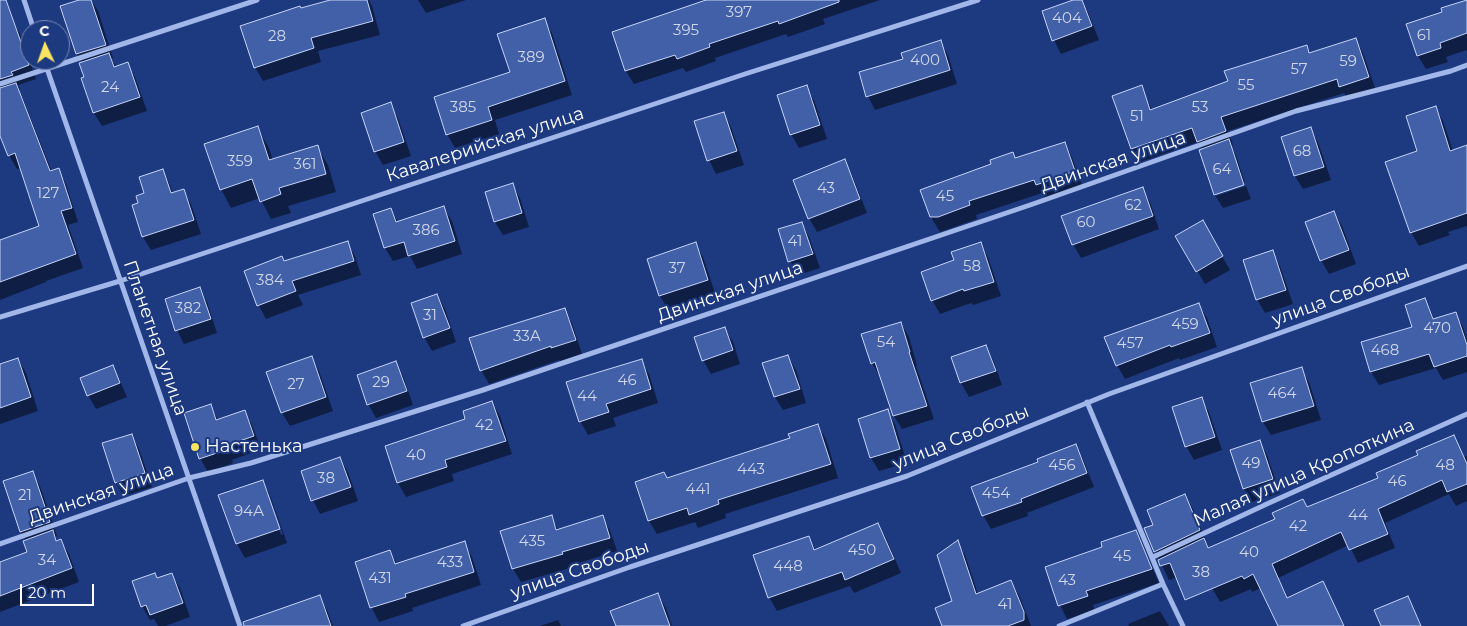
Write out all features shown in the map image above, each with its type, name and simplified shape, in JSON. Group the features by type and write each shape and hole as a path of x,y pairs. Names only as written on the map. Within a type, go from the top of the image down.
{"street":[{"path":"24,0 31,20"},
{"path":"70,60 257,0"},
{"name":"Кавалерийская улица","path":"0,318 120,281 748,73 978,0"},
{"name":"Двинская улица","path":"0,544 189,478 251,463 483,390 1033,204 1296,111 1451,71 1467,65"},
{"path":"0,84 40,70"},
{"name":"Планетная улица","path":"47,70 240,626"},
{"name":"улица Свободы","path":"463,626 639,564 907,476 1087,402 1467,266"},
{"path":"1087,402 1163,584 1183,626"},
{"name":"Малая улица Кропоткина","path":"1153,557 1467,414"},
{"path":"1058,626 1163,584"}],"building":[{"path":"0,0 6,0 20,40 20,68 11,72 13,75 0,79"},
{"path":"79,0 91,0 106,45 76,54 70,36 70,20 65,20 60,6"},
{"path":"330,0 367,0 373,21 311,38 314,48 254,68 240,26 300,6 301,8"},
{"path":"706,0 839,0 839,2 779,24 778,21 709,44 710,47 677,59 675,55 625,71 612,32"},
{"path":"1073,0 1082,0 1092,26 1052,41 1042,11"},
{"path":"1467,0 1467,33 1440,43 1441,48 1417,56 1406,24 1442,12 1441,8"},
{"path":"545,18 565,81 488,107 492,120 446,135 434,97 510,72 497,34"},
{"path":"1356,38 1369,77 1339,87 1337,79 1221,117 1226,131 1197,142 1192,128 1131,149 1112,96 1142,85 1150,110 1228,81 1224,71 1307,45 1309,53"},
{"path":"941,40 950,70 866,97 859,72 903,59 901,53"},
{"path":"109,53 114,67 128,62 140,97 93,113 81,78 84,77 79,63"},
{"path":"16,83 50,171 59,168 72,208 61,211 76,254 0,282 0,240 39,226 15,153 8,156 0,136 0,88"},
{"path":"807,85 820,125 790,135 777,95"},
{"path":"391,102 404,142 374,152 361,113"},
{"path":"1436,106 1450,151 1467,145 1467,213 1410,233 1385,162 1417,151 1406,116"},
{"path":"724,112 737,151 707,161 694,121"},
{"path":"258,126 269,160 318,145 326,174 279,188 281,194 260,202 252,179 220,190 204,144"},
{"path":"1311,127 1324,167 1294,176 1281,137"},
{"path":"1229,139 1244,185 1214,195 1199,150"},
{"path":"1065,142 1075,171 1036,185 1034,180 969,201 970,205 938,217 930,217 920,190 991,164 990,160 1013,152 1015,158"},
{"path":"845,159 860,199 808,219 793,180"},
{"path":"163,169 171,193 184,189 194,220 142,237 132,205 138,203 136,196 144,193 139,177"},
{"path":"513,183 522,213 494,222 485,192"},
{"path":"1143,187 1153,216 1072,245 1061,216"},
{"path":"444,206 455,241 408,256 404,242 384,248 373,214 391,208 396,222"},
{"path":"1334,211 1349,250 1320,261 1305,222"},
{"path":"1203,220 1223,256 1196,272 1175,236"},
{"path":"802,222 813,254 788,262 778,229"},
{"path":"348,241 354,261 292,281 296,291 257,306 244,271 282,256 284,261"},
{"path":"696,242 708,280 659,296 647,259"},
{"path":"981,242 994,282 964,291 963,289 931,301 921,272 954,260 951,252"},
{"path":"1273,250 1286,290 1256,300 1243,260"},
{"path":"200,287 211,319 175,331 165,299"},
{"path":"437,294 450,328 423,338 411,303"},
{"path":"1425,298 1433,319 1456,312 1467,345 1467,356 1434,367 1429,354 1370,372 1361,342 1412,327 1405,305"},
{"path":"1199,303 1210,333 1171,347 1170,345 1116,366 1104,337"},
{"path":"565,308 576,340 551,348 551,346 480,371 469,338"},
{"path":"901,322 927,406 893,416 875,362 871,364 861,334"},
{"path":"725,327 733,350 702,361 694,337"},
{"path":"986,345 996,371 960,383 951,357"},
{"path":"788,355 800,389 774,397 762,363"},
{"path":"312,356 326,397 281,413 266,372"},
{"path":"18,358 31,397 0,408 0,364"},
{"path":"642,359 651,389 606,404 609,412 579,422 566,382"},
{"path":"396,361 407,391 367,405 357,375"},
{"path":"113,365 120,383 87,396 80,378"},
{"path":"1302,367 1314,406 1262,422 1250,383"},
{"path":"1202,397 1215,437 1185,447 1172,407"},
{"path":"492,401 506,441 445,460 447,467 397,483 385,446 465,419 463,411"},
{"path":"211,404 216,420 245,410 254,436 225,446 226,450 199,459 184,413"},
{"path":"888,409 900,449 870,458 858,419"},
{"path":"818,424 831,464 718,500 719,504 689,515 687,508 648,521 635,482 664,472 667,478 790,438 788,434"},
{"path":"132,434 145,473 115,483 102,443"},
{"path":"1454,435 1467,464 1467,484 1447,492 1442,480 1378,509 1388,534 1349,550 1341,532 1272,564 1287,598 1323,581 1344,626 1278,626 1253,574 1244,579 1242,576 1185,600 1170,563 1160,566 1158,560 1204,538 1208,548 1275,519 1272,513 1303,499 1307,507 1378,478 1376,473 1418,455 1416,451"},
{"path":"1260,440 1273,479 1243,489 1230,450"},
{"path":"1076,444 1087,473 1021,499 1022,502 982,516 971,487 1038,462 1037,459"},
{"path":"340,457 351,487 311,501 301,471"},
{"path":"33,471 50,522 20,532 3,481"},
{"path":"263,480 280,529 236,544 218,495"},
{"path":"1185,494 1200,530 1154,552 1144,528 1153,525 1147,510"},
{"path":"552,515 556,530 603,515 610,538 512,569 500,531"},
{"path":"878,523 894,559 845,580 842,572 768,598 753,555 809,536 814,550"},
{"path":"53,530 56,541 61,539 72,568 0,596 0,562 27,552 23,541"},
{"path":"1136,530 1152,569 1086,591 1088,596 1058,606 1045,567 1102,547 1101,542"},
{"path":"958,540 976,594 1011,580 1024,612 1024,620 1008,626 942,626 935,608 952,601 937,555"},
{"path":"465,541 474,572 405,594 406,597 370,608 355,562 390,550 395,564"},
{"path":"155,573 157,578 172,573 183,603 150,615 146,605 141,607 132,581"},
{"path":"658,593 670,626 616,626 610,611"},
{"path":"320,595 331,626 244,626 243,622"},
{"path":"1408,596 1421,626 1381,626 1374,610"}],"place":[{"name":"Настенька","path":"195,447"}]}
